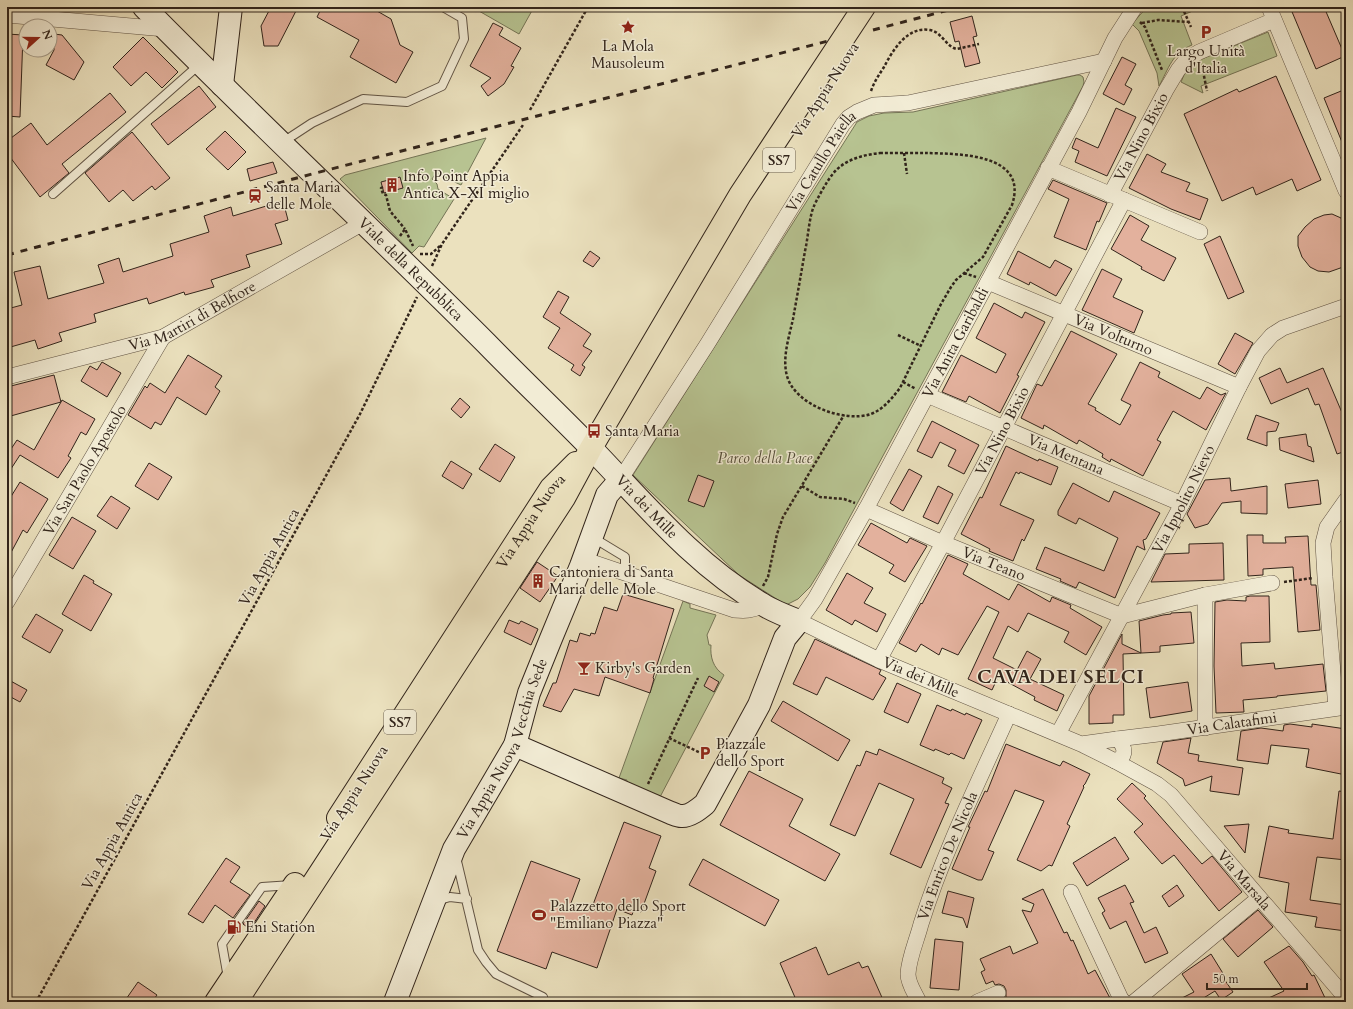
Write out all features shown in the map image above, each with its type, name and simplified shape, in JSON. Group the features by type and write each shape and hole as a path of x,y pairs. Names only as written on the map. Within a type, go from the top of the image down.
{"main road":[{"name":"Via Appia Nuova","path":"216,1002 233,992 564,498 591,448 740,195 864,7"},
{"name":"Via Appia Nuova","path":"673,309 752,202 879,7"},
{"name":"Via Appia Nuova","path":"233,992 295,885 551,488 591,448"}],"street":[{"name":"Viale della Repubblica","path":"144,7 363,223 390,247 591,448"},
{"path":"222,85 231,7"},
{"path":"19,13 165,29"},
{"path":"1272,13 1346,191"},
{"name":"Via Nino Bixio","path":"1110,194 1181,65 1190,57 1272,13"},
{"path":"1104,61 1115,38 1136,15"},
{"name":"Via Catullo Paiella","path":"614,487 708,343 843,124 849,117 874,105 908,103 1104,61"},
{"name":"Via Anita Garibaldi","path":"799,621 815,599 866,509 1079,112 1104,61"},
{"path":"1048,168 1200,232"},
{"name":"Via Nino Bixio","path":"879,660 943,543 1124,200"},
{"name":"Via Martiri di Belfiore","path":"7,377 163,337 363,223"},
{"name":"Via Volturno","path":"988,282 1239,387"},
{"name":"Via Ippolito Nievo","path":"1058,734 1182,504 1258,350 1272,335 1289,325 1346,306"},
{"name":"Via San Paolo Apostolo","path":"7,602 163,337"},
{"name":"Via Mentana","path":"927,395 1182,504"},
{"path":"591,448 614,487"},
{"name":"Via Appia Nuova Vecchia Sede","path":"395,1002 454,849 515,745 529,693 592,537 614,487"},
{"name":"Via dei Mille","path":"614,487 718,575 760,603 879,660 1081,744 1120,756"},
{"path":"1341,708 1325,577 1323,543 1329,523 1346,500"},
{"name":"Via Teano","path":"866,509 943,543 1122,616"},
{"path":"583,559 734,610 748,611 758,608 760,603"},
{"path":"1122,616 1205,595 1272,583"},
{"path":"1205,595 1205,728"},
{"path":"760,603 779,653"},
{"path":"515,745 682,817 698,810 705,804 760,705 785,638 799,621"},
{"name":"Via Calatafimi","path":"1117,739 1341,708"},
{"name":"Via Enrico De Nicola","path":"919,1002 910,984 908,975 909,963 920,928 936,880 1010,714"},
{"path":"1081,744 1117,739 1124,747 1120,756"},
{"name":"Via Marsala","path":"1120,756 1135,771 1171,795 1346,998"},
{"path":"1071,892 1120,998 1124,1002"},
{"path":"1134,1002 1259,898"},
{"path":"977,1002 998,993"}],"lane":[{"path":"282,143 312,123 363,99 407,102 442,86 464,39 462,18 443,7"},
{"path":"53,194 201,64"},
{"path":"592,537 624,557 624,573"},
{"path":"454,849 478,950 496,974 543,996"},
{"path":"434,902 450,897 467,899"}],"path":[{"path":"530,110 588,7"},
{"path":"1182,7 1191,27"},
{"path":"1136,15 1158,20 1189,22"},
{"path":"1136,15 1145,27 1161,68 1166,90"},
{"path":"865,108 873,84 894,49 909,34 923,30 930,30 942,36 954,48 957,49 979,44"},
{"path":"1199,52 1207,91"},
{"name":"Via Appia Antica","path":"36,1002 360,414 442,244 523,125"},
{"path":"904,153 907,174"},
{"path":"904,153 957,154 975,156 992,161 1004,168 1011,176 1014,184 1014,199 1012,206 983,257 953,283 941,304 900,388 891,400 872,414 858,416 832,414 807,400 792,386 786,374 786,349 814,207 832,175 840,167 851,160 861,155 904,153"},
{"path":"383,188 383,194 386,195 390,211 405,229 414,247"},
{"path":"390,247 405,229"},
{"path":"416,252 431,254 442,244"},
{"path":"898,335 921,346"},
{"path":"760,603 768,577 777,534 783,517 844,415"},
{"path":"802,486 820,497 836,497 852,502"},
{"path":"1272,583 1325,577"},
{"path":"641,800 698,678"},
{"path":"669,738 703,754"}],"green space":[{"path":"472,7 534,7 519,34"},
{"path":"1147,7 1202,7 1181,16 1192,45 1185,48 1175,57 1159,86 1157,73 1139,31 1132,24"},
{"path":"1268,32 1277,56 1201,86 1203,93 1181,82 1187,68 1192,63"},
{"name":"Parco della Pace","path":"1077,75 1083,77 1083,86 825,563 810,587 798,599 786,605 739,575 633,475 857,122 869,116 884,113 913,112"},
{"path":"486,138 461,185 436,173 432,179 437,184 438,189 454,199 424,247 419,246 412,253 340,179 345,175"},
{"path":"683,601 690,604 690,608 716,615 707,635 709,645 711,645 713,662 717,669 724,675 660,797 626,784 627,780 619,778"}],"building":[{"path":"271,7 298,7 278,46 264,46 261,26"},
{"path":"322,7 370,7 391,19 400,45 413,52 396,83 350,57 359,40 317,17"},
{"path":"1290,7 1324,7 1345,56 1316,69"},
{"path":"972,16 977,36 973,37 980,63 965,67 959,41 955,42 950,22"},
{"path":"493,23 503,28 499,35 521,48 511,66 514,67 504,84 488,96 481,86 491,78 470,66"},
{"path":"7,34 18,35 18,58 22,58 20,117 7,116"},
{"path":"58,34 62,35 84,62 74,80 46,65 50,58 58,58"},
{"path":"143,37 178,72 162,88 146,72 131,86 113,67"},
{"path":"1122,57 1136,64 1125,85 1132,89 1124,105 1103,94"},
{"path":"1276,76 1321,180 1297,191 1292,179 1256,195 1253,187 1222,201 1184,114 1237,89 1239,92"},
{"path":"199,86 216,107 168,145 151,124"},
{"path":"1346,89 1346,152 1324,98"},
{"path":"110,93 126,112 62,164 69,173 40,197 7,153 7,141 31,123 47,145"},
{"path":"1116,108 1136,117 1107,176 1075,162 1079,151 1072,148 1076,138 1098,148"},
{"path":"225,131 246,152 228,170 206,149"},
{"path":"132,132 170,178 155,190 152,186 133,201 123,190 109,202 85,173"},
{"path":"1147,154 1166,164 1161,172 1190,183 1186,191 1208,199 1200,220 1171,209 1129,188"},
{"name":"Santa Maria delle Mole","path":"273,162 277,173 250,181 247,169"},
{"name":"Info Point Appia Antica X-XI miglio","path":"400,177 403,188 384,193 381,182"},
{"path":"1053,180 1107,203 1099,222 1097,221 1086,250 1054,237 1069,199 1048,189"},
{"path":"283,201 288,220 275,224 282,244 246,255 250,267 211,280 214,287 185,295 184,292 149,304 147,298 94,314 96,322 59,333 62,341 38,349 35,340 7,348 7,309 22,305 14,272 40,266 48,299 104,283 98,265 119,258 123,272 173,256 170,244 209,232 204,216 231,207 233,216"},
{"path":"1332,214 1341,218 1346,227 1346,266 1329,272 1318,271 1310,267 1302,257 1298,246 1298,236 1314,219"},
{"path":"1130,215 1149,226 1141,240 1176,258 1164,281 1141,269 1142,267 1111,249"},
{"path":"1220,236 1244,292 1228,299 1204,244"},
{"path":"590,251 600,258 593,267 583,261"},
{"path":"1018,251 1050,268 1055,260 1072,269 1056,296 1030,282 1029,285 1007,274"},
{"path":"1102,269 1122,279 1113,297 1143,311 1134,333 1082,310"},
{"path":"558,291 569,297 560,313 591,334 583,346 592,351 582,365 585,367 580,376 571,370 574,365 548,348 560,328 543,317"},
{"path":"994,303 1022,318 1025,312 1045,322 1017,375 1019,376 1000,413 969,396 966,402 942,392 961,355 996,373 1006,354 976,338"},
{"path":"1071,331 1117,354 1088,404 1096,408 1095,410 1120,425 1131,405 1121,400 1140,362 1160,372 1158,377 1200,399 1207,387 1221,395 1226,393 1206,430 1173,411 1157,440 1161,442 1143,476 1111,459 1110,462 1102,457 1103,454 1079,440 1077,444 1044,425 1043,429 1021,418 1037,384 1042,386"},
{"path":"1235,333 1253,343 1235,374 1218,364"},
{"path":"188,355 222,376 215,387 220,391 206,415 177,397 161,425 155,422 151,429 128,415 145,386 147,388 150,383 165,393"},
{"path":"102,362 121,373 107,397 81,381 90,366 97,370"},
{"path":"1280,368 1287,383 1323,368 1343,415 1346,414 1346,451 1337,454 1319,404 1315,405 1308,388 1271,404 1259,378"},
{"path":"54,375 61,402 7,417 7,387"},
{"path":"460,398 470,407 461,418 451,409"},
{"path":"62,400 95,419 86,435 81,432 68,456 71,458 58,478 20,455 7,475 7,455 17,440 34,450"},
{"path":"1256,415 1279,423 1276,431 1267,432 1267,446 1247,439"},
{"path":"932,421 979,445 964,474 948,466 956,450 940,442 932,458 917,451"},
{"path":"1306,434 1308,446 1311,447 1314,462 1280,450 1279,438"},
{"path":"495,444 515,457 500,482 479,469"},
{"path":"1006,446 1038,461 1039,459 1058,467 1051,485 1020,472 1019,474 1016,472 1000,505 1034,520 1024,541 1022,539 1013,561 989,551 990,549 961,534 980,497 982,498"},
{"path":"451,461 472,474 463,489 442,476"},
{"path":"149,463 172,477 158,500 135,486"},
{"path":"909,469 922,476 903,511 890,503"},
{"path":"698,475 714,481 704,507 688,501"},
{"path":"1230,478 1231,491 1267,486 1267,514 1241,513 1241,501 1222,503 1208,524 1195,528 1187,514 1205,480"},
{"path":"1318,480 1321,504 1288,508 1285,484"},
{"path":"20,482 48,499 27,533 23,530 7,560 7,503"},
{"path":"1073,483 1109,502 1114,491 1160,513 1146,539 1143,540 1145,550 1137,546 1115,598 1079,582 1076,588 1060,581 1061,579 1036,569 1045,547 1104,571 1118,538 1079,518 1076,524 1058,515 1058,511"},
{"path":"938,486 953,494 938,524 923,517"},
{"path":"111,496 130,508 117,529 97,516"},
{"path":"72,517 96,531 73,569 49,555"},
{"path":"871,523 907,543 910,538 927,546 905,582 889,573 894,565 858,545"},
{"path":"1247,535 1263,535 1263,543 1286,543 1285,537 1308,536 1311,585 1316,585 1320,630 1298,632 1293,567 1263,569 1263,575 1248,576"},
{"path":"1223,543 1224,580 1151,582 1165,554 1189,553 1189,544"},
{"path":"948,555 968,564 963,574 1009,600 1018,584 1050,602 1052,597 1071,605 1070,608 1102,627 1086,655 1064,642 1069,632 1028,613 1018,632 1008,626 993,658 1017,670 1027,651 1041,659 1030,679 1064,695 1057,711 1034,700 1035,697 998,677 992,690 968,679 999,612 987,606 958,655 942,648 939,655 921,644 916,652 899,643"},
{"name":"Cantoniera di Santa Maria delle Mole","path":"537,562 558,576 540,602 520,588"},
{"path":"847,573 873,588 864,603 886,614 877,632 855,620 852,625 826,610"},
{"path":"84,575 94,581 93,583 112,594 91,631 62,614"},
{"path":"623,594 674,609 653,678 650,693 605,677 599,696 574,689 561,712 543,706 553,683 556,683 570,640 577,642 580,633 590,636 591,633 595,634 604,607 617,611"},
{"path":"1269,596 1270,642 1241,643 1242,666 1274,663 1275,669 1323,664 1326,691 1243,700 1244,712 1216,713 1214,666 1215,602 1227,600 1246,601 1246,597"},
{"path":"1191,612 1194,643 1160,646 1160,652 1123,654 1124,715 1113,715 1113,723 1089,724 1089,696 1122,634 1122,644 1141,653 1139,621 1171,613"},
{"path":"36,614 63,630 50,653 22,637"},
{"path":"509,620 519,624 521,621 538,629 531,645 504,632"},
{"path":"815,639 881,670 879,674 886,678 873,700 826,677 817,695 793,684"},
{"path":"709,676 719,682 714,692 704,686"},
{"path":"7,679 27,690 20,702 7,695"},
{"path":"1188,682 1192,711 1150,718 1146,688"},
{"path":"897,683 921,694 908,723 884,712"},
{"path":"783,701 850,740 838,761 771,721"},
{"path":"937,705 951,711 952,709 965,715 966,713 982,720 964,759 951,753 949,755 920,745"},
{"path":"1290,724 1312,727 1312,724 1346,729 1346,775 1306,767 1309,749 1271,745 1268,764 1237,760 1241,731 1261,728 1283,731 1284,725"},
{"path":"1191,738 1188,753 1199,755 1198,761 1243,768 1239,795 1210,791 1212,776 1185,786 1183,779 1157,763 1163,742"},
{"path":"1006,744 1060,766 1063,761 1090,774 1083,786 1084,787 1067,824 1070,826 1052,866 1049,865 1041,871 1017,860 1044,801 1015,790 988,850 994,852 982,880 978,880 952,869 970,827 968,827 985,791 987,792"},
{"path":"879,749 944,778 942,783 952,788 945,803 949,804 921,868 890,854 914,799 879,783 855,836 830,825 857,765 860,766 866,751 877,755"},
{"path":"749,771 803,799 789,826 840,854 825,881 720,825"},
{"path":"1132,783 1146,796 1144,798 1202,864 1212,856 1242,892 1219,911 1174,855 1162,864 1134,832 1143,824 1117,799"},
{"path":"1339,791 1346,792 1346,860 1317,857 1310,900 1346,905 1346,931 1315,927 1317,917 1285,912 1289,883 1259,877 1269,826 1289,830 1288,833 1333,839"},
{"path":"624,822 661,836 649,868 656,871 641,912 634,909 632,915 617,909 597,968 552,952 546,969 497,951 531,861 580,879 571,903 591,910"},
{"path":"1249,824 1245,853 1224,826"},
{"path":"1115,837 1129,859 1087,886 1073,863"},
{"path":"226,858 240,867 230,882 250,895 233,918 215,905 203,923 188,914"},
{"path":"703,859 779,900 765,926 689,885"},
{"path":"1125,885 1134,902 1130,903 1144,933 1156,927 1168,953 1145,963 1126,921 1110,929 1102,913 1105,911 1098,898"},
{"path":"1177,885 1184,896 1169,907 1162,896"},
{"path":"1043,889 1064,933 1067,932 1071,941 1073,940 1088,974 1095,970 1110,998 1103,1002 1008,1002 1004,986 999,984 995,985 993,981 986,984 981,972 985,970 980,959 1010,946 1013,954 1038,943 1022,910 1031,912 1034,904 1022,899"},
{"path":"948,891 974,898 967,928 963,918 942,913"},
{"path":"259,901 265,906 250,929 243,924"},
{"path":"1258,910 1273,927 1238,957 1223,939"},
{"path":"935,939 963,942 959,990 930,988"},
{"path":"1289,946 1303,962 1312,976 1314,975 1327,1002 1260,1002 1284,991 1264,962"},
{"path":"816,947 828,975 859,962 862,968 868,966 884,1002 797,1002 780,963"},
{"path":"1211,954 1224,975 1222,976 1233,992 1221,1000 1215,991 1197,1002 1174,1002 1194,992 1182,974"},
{"path":"138,982 157,995 152,1002 124,1002"}],"railway":[{"path":"873,30 960,7"},
{"path":"7,255 312,174 832,40"}],"place":[{"name":"La Mola Mausoleum","path":"628,27"},
{"name":"Largo Unità d'Italia","path":"1206,32"},
{"name":"Info Point Appia Antica X-XI miglio","path":"392,185"},
{"name":"Santa Maria delle Mole","path":"255,196"},
{"name":"Santa Maria","path":"594,431"},
{"name":"Cantoniera di Santa Maria delle Mole","path":"538,581"},
{"name":"Kirby's Garden","path":"584,668"},
{"name":"Piazzale dello Sport","path":"705,753"},
{"name":"Palazzetto dello Sport \"Emiliano Piazza\"","path":"539,915"},
{"name":"Eni Station","path":"234,927"}],"district":[{"name":"CAVA DEI SELCI","path":"1061,677"}]}
